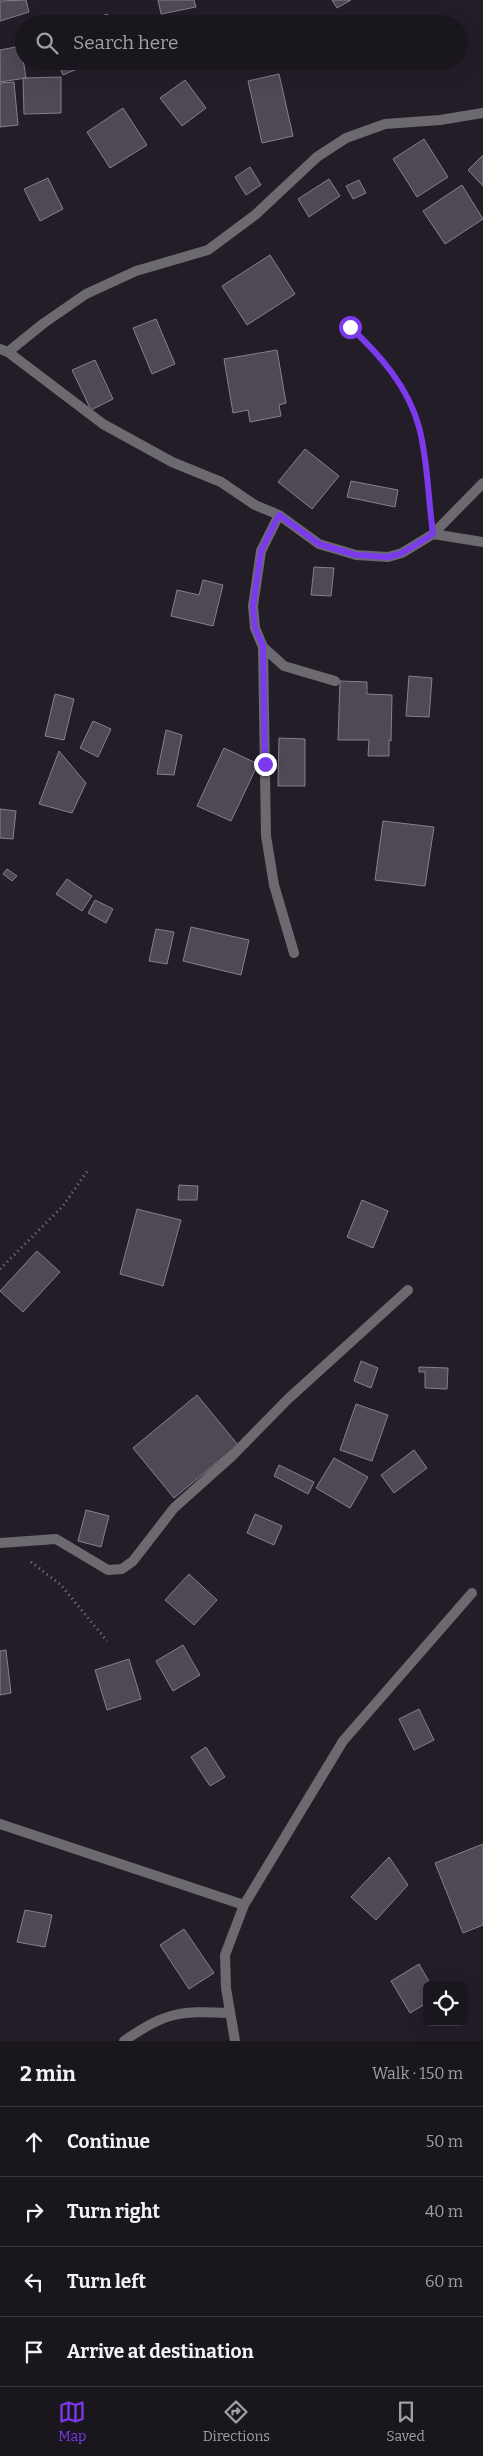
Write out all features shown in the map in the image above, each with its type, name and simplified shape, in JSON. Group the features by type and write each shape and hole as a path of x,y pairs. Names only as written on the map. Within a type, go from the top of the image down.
{"street":[{"path":"483,113 440,120 385,124 346,138 317,157 255,215 208,250 136,271 86,294 4,350 103,424 172,462 221,482 255,505 279,515 319,544 356,555 388,557 402,553 433,534 483,483"},
{"path":"279,515 261,551 253,606 255,628 263,646 284,666 335,681"},
{"path":"433,534 483,542"},
{"path":"263,646 266,836 274,885 294,953"},
{"path":"0,1543 56,1539 108,1570 122,1569 133,1560 174,1508 231,1457 288,1399 408,1290"},
{"path":"235,2041 226,1988 225,1955 244,1906 343,1741 472,1593"},
{"path":"0,1824 244,1906"},
{"path":"124,2041 161,2018 185,2012 230,2013"}],"path":[{"path":"350,327 377,352 395,377 418,424 423,446 433,534"},
{"path":"0,1269 63,1206 88,1170"},
{"path":"23,1557 39,1566 61,1585 107,1640"}],"building":[{"path":"26,0 29,12 0,21 0,1"},
{"path":"158,0 194,0 196,7 161,14"},
{"path":"332,0 351,0 337,8"},
{"path":"15,47 15,70 25,70 26,78 0,82 0,50"},
{"path":"61,70 75,70 63,75"},
{"path":"279,74 293,136 262,143 248,81"},
{"path":"61,77 61,113 24,114 23,78"},
{"path":"185,80 206,108 182,126 160,98"},
{"path":"14,82 18,125 0,127 0,83"},
{"path":"123,108 147,145 110,168 87,132"},
{"path":"424,139 448,177 417,197 393,159"},
{"path":"483,155 483,186 468,170"},
{"path":"250,167 261,185 246,195 235,177"},
{"path":"48,178 63,209 40,221 24,189"},
{"path":"329,179 340,196 309,217 298,199"},
{"path":"359,180 366,193 353,199 346,186"},
{"path":"462,185 483,219 445,244 423,211"},
{"path":"270,255 295,294 247,325 222,286"},
{"path":"156,319 175,364 152,374 133,328"},
{"path":"277,350 286,403 279,405 281,416 250,422 248,410 233,413 224,359"},
{"path":"95,360 113,399 91,410 72,370"},
{"path":"305,449 339,476 312,509 278,482"},
{"path":"351,481 398,490 395,507 347,497"},
{"path":"314,567 334,568 331,596 311,595"},
{"path":"203,580 223,585 213,626 171,616 177,590 199,595"},
{"path":"409,676 432,678 429,717 406,716"},
{"path":"340,681 367,682 367,694 392,695 389,756 368,756 369,740 338,740"},
{"path":"55,694 74,699 64,740 45,736"},
{"path":"93,721 111,729 98,757 80,748"},
{"path":"166,730 182,735 174,775 157,774"},
{"path":"279,738 305,739 305,786 278,786"},
{"path":"224,748 258,764 231,821 197,806"},
{"path":"59,751 86,783 72,813 39,804"},
{"path":"0,809 16,811 13,839 0,838"},
{"path":"383,821 434,827 425,886 375,880"},
{"path":"7,869 17,876 12,881 3,874"},
{"path":"67,879 92,896 82,911 56,894"},
{"path":"95,900 113,909 106,923 88,913"},
{"path":"191,927 249,940 241,975 183,961"},
{"path":"156,929 174,932 167,964 149,961"},
{"path":"179,1185 198,1186 197,1200 178,1200"},
{"path":"362,1200 388,1211 373,1248 347,1237"},
{"path":"137,1209 181,1220 163,1286 120,1274"},
{"path":"37,1251 60,1272 23,1312 0,1291"},
{"path":"361,1361 378,1368 371,1388 354,1381"},
{"path":"419,1367 448,1368 447,1389 425,1388 425,1372 419,1372"},
{"path":"197,1395 238,1445 174,1498 133,1448"},
{"path":"356,1404 388,1415 372,1461 340,1450"},
{"path":"414,1450 427,1468 394,1493 381,1475"},
{"path":"334,1458 368,1477 350,1508 316,1488"},
{"path":"279,1465 314,1482 308,1494 274,1476"},
{"path":"86,1510 109,1516 101,1547 78,1541"},
{"path":"255,1514 282,1526 274,1545 247,1533"},
{"path":"189,1574 217,1600 194,1625 165,1600"},
{"path":"183,1645 200,1675 173,1691 156,1661"},
{"path":"6,1650 11,1693 0,1695 0,1651"},
{"path":"129,1659 141,1699 107,1710 95,1670"},
{"path":"419,1709 434,1740 414,1750 399,1719"},
{"path":"206,1747 225,1777 210,1786 191,1757"},
{"path":"483,1844 483,1925 463,1933 435,1863"},
{"path":"389,1857 408,1885 376,1920 351,1897"},
{"path":"25,1910 52,1915 45,1947 17,1942"},
{"path":"184,1929 214,1973 189,1989 160,1945"},
{"path":"419,1964 429,1981 423,1981 423,2005 410,2013 391,1981"}],"route":[{"path":"265,764 263,646 255,628 253,606 261,551 279,515 319,544 356,555 388,557 402,553 433,534 423,446 418,424 395,377 377,352 350,327"}]}
